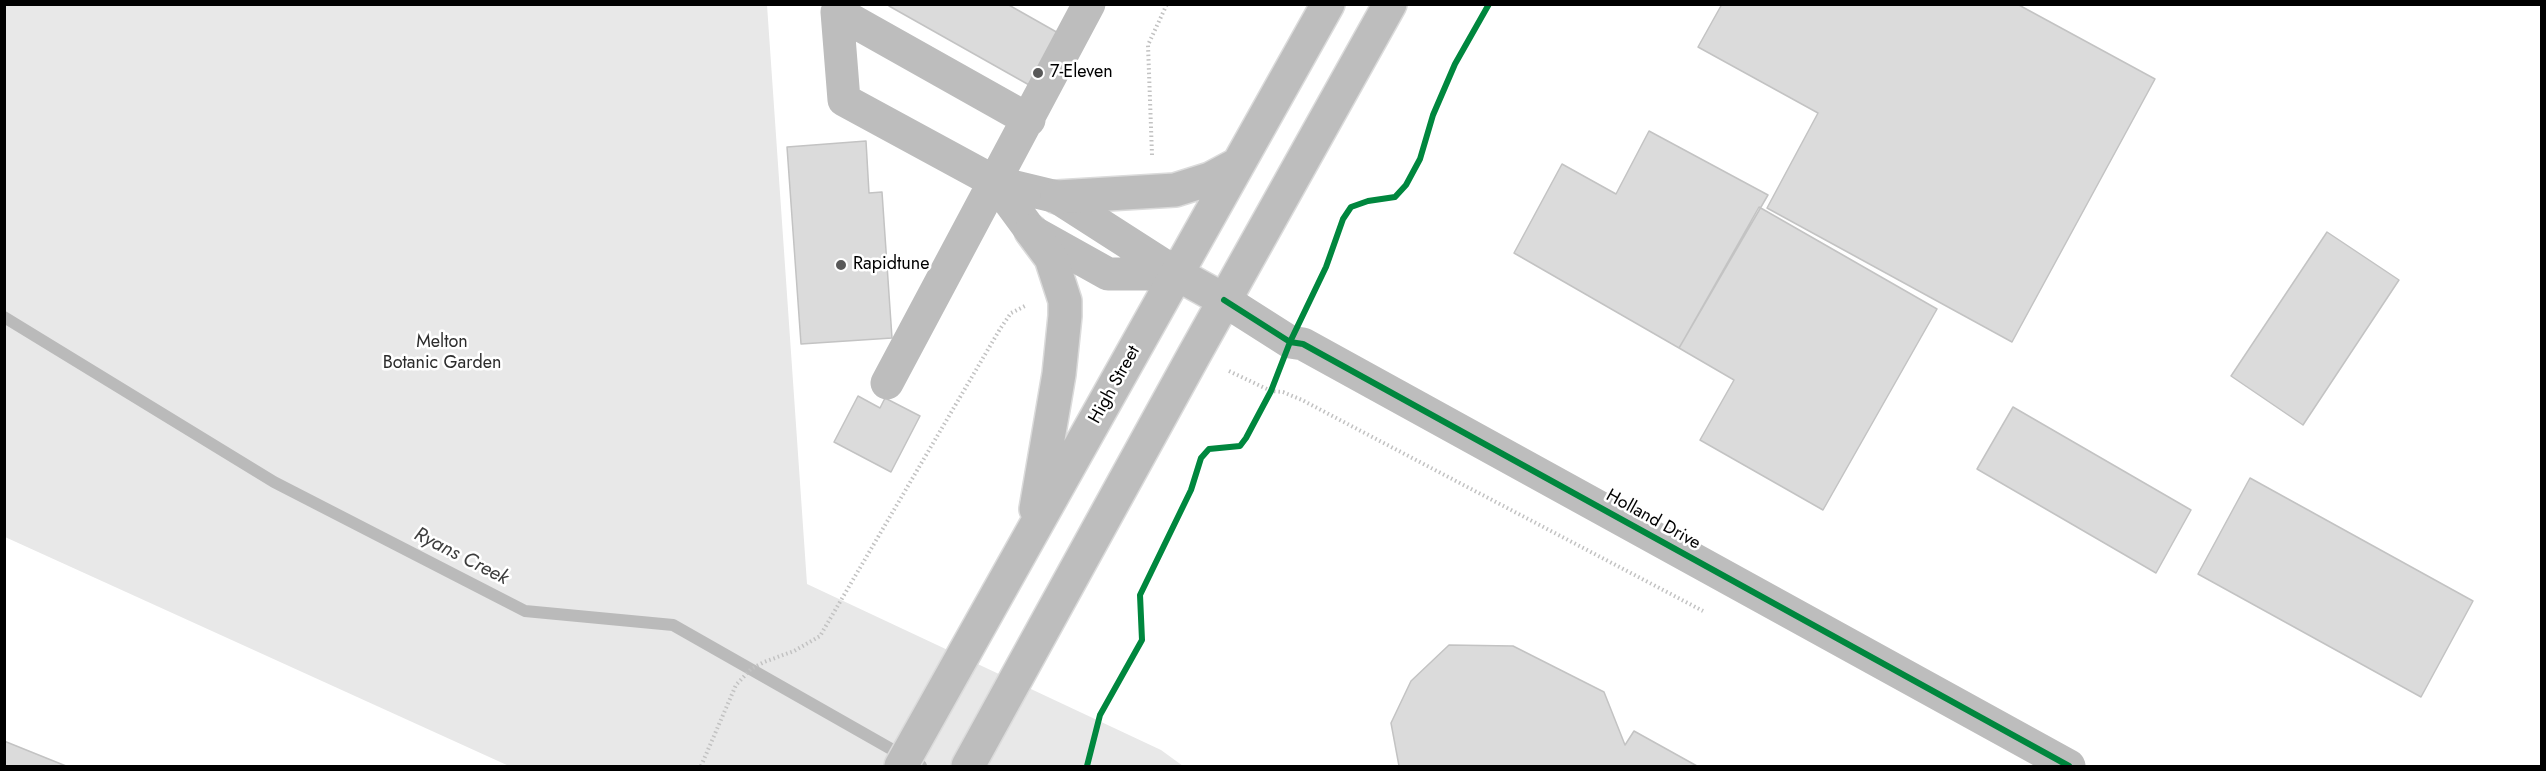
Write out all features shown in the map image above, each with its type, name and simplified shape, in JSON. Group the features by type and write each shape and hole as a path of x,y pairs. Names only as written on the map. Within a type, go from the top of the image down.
{"main road":[{"name":"High Street","path":"907,756 1328,4"},
{"path":"968,766 1224,300 1390,4"},
{"path":"887,382 1090,5"},
{"path":"839,8 844,100 995,182 1057,197 1175,190 1210,179 1238,164"},
{"path":"839,8 1029,120"},
{"path":"995,182 1051,258 1065,301 1059,374 1031,535"},
{"name":"Holland Drive","path":"1057,197 1177,274 1224,300 1290,342 1314,350 2069,766"},
{"path":"1031,231 1108,274 1177,274"}],"path":[{"path":"701,766 736,685 758,666 794,651 820,636 1011,313 1023,305 1065,301"},
{"path":"1266,401 1290,342"},
{"path":"1194,355 1271,391 1283,392 1302,400 1713,616"}],"green space":[{"name":"Melton Botanic Garden","path":"5,5 767,5 807,584 1161,750 1183,766 509,766 5,537"}],"building":[{"name":"7-Eleven","path":"890,4 1007,4 1083,47 1054,99 889,6"},
{"path":"1722,4 2017,4 2155,79 2012,342 1767,208 1818,113 1698,47"},
{"path":"1649,131 1768,195 1679,348 1514,253 1562,164 1616,194"},
{"name":"Rapidtune","path":"866,141 869,193 882,192 892,338 801,344 787,147"},
{"path":"1759,207 1937,309 1823,510 1700,440 1734,380 1679,348"},
{"path":"2327,232 2399,280 2303,425 2231,376"},
{"path":"858,396 880,408 885,398 920,416 891,472 834,442"},
{"path":"2013,407 2191,510 2156,573 1977,469"},
{"path":"2250,478 2473,601 2421,697 2198,574"},
{"path":"1449,645 1513,646 1604,692 1625,745 1634,731 1697,766 1399,766 1391,723 1411,681"},
{"path":"4,741 66,766 4,766"}],"waterway":[{"name":"Ryans Creek","path":"4,317 274,482 525,611 673,625 921,766"}],"cycle path":[{"path":"1087,766 1100,715 1142,640 1140,595 1191,490 1201,458 1209,449 1240,446 1246,438 1271,391 1290,342 1326,267 1343,219 1351,207 1368,201 1395,197 1406,185 1420,159 1433,115 1455,64 1489,4"},
{"path":"1224,300 1290,342 1303,344 2069,766"}],"place":[{"name":"7-Eleven","path":"1038,73"},
{"name":"Rapidtune","path":"841,265"}]}
